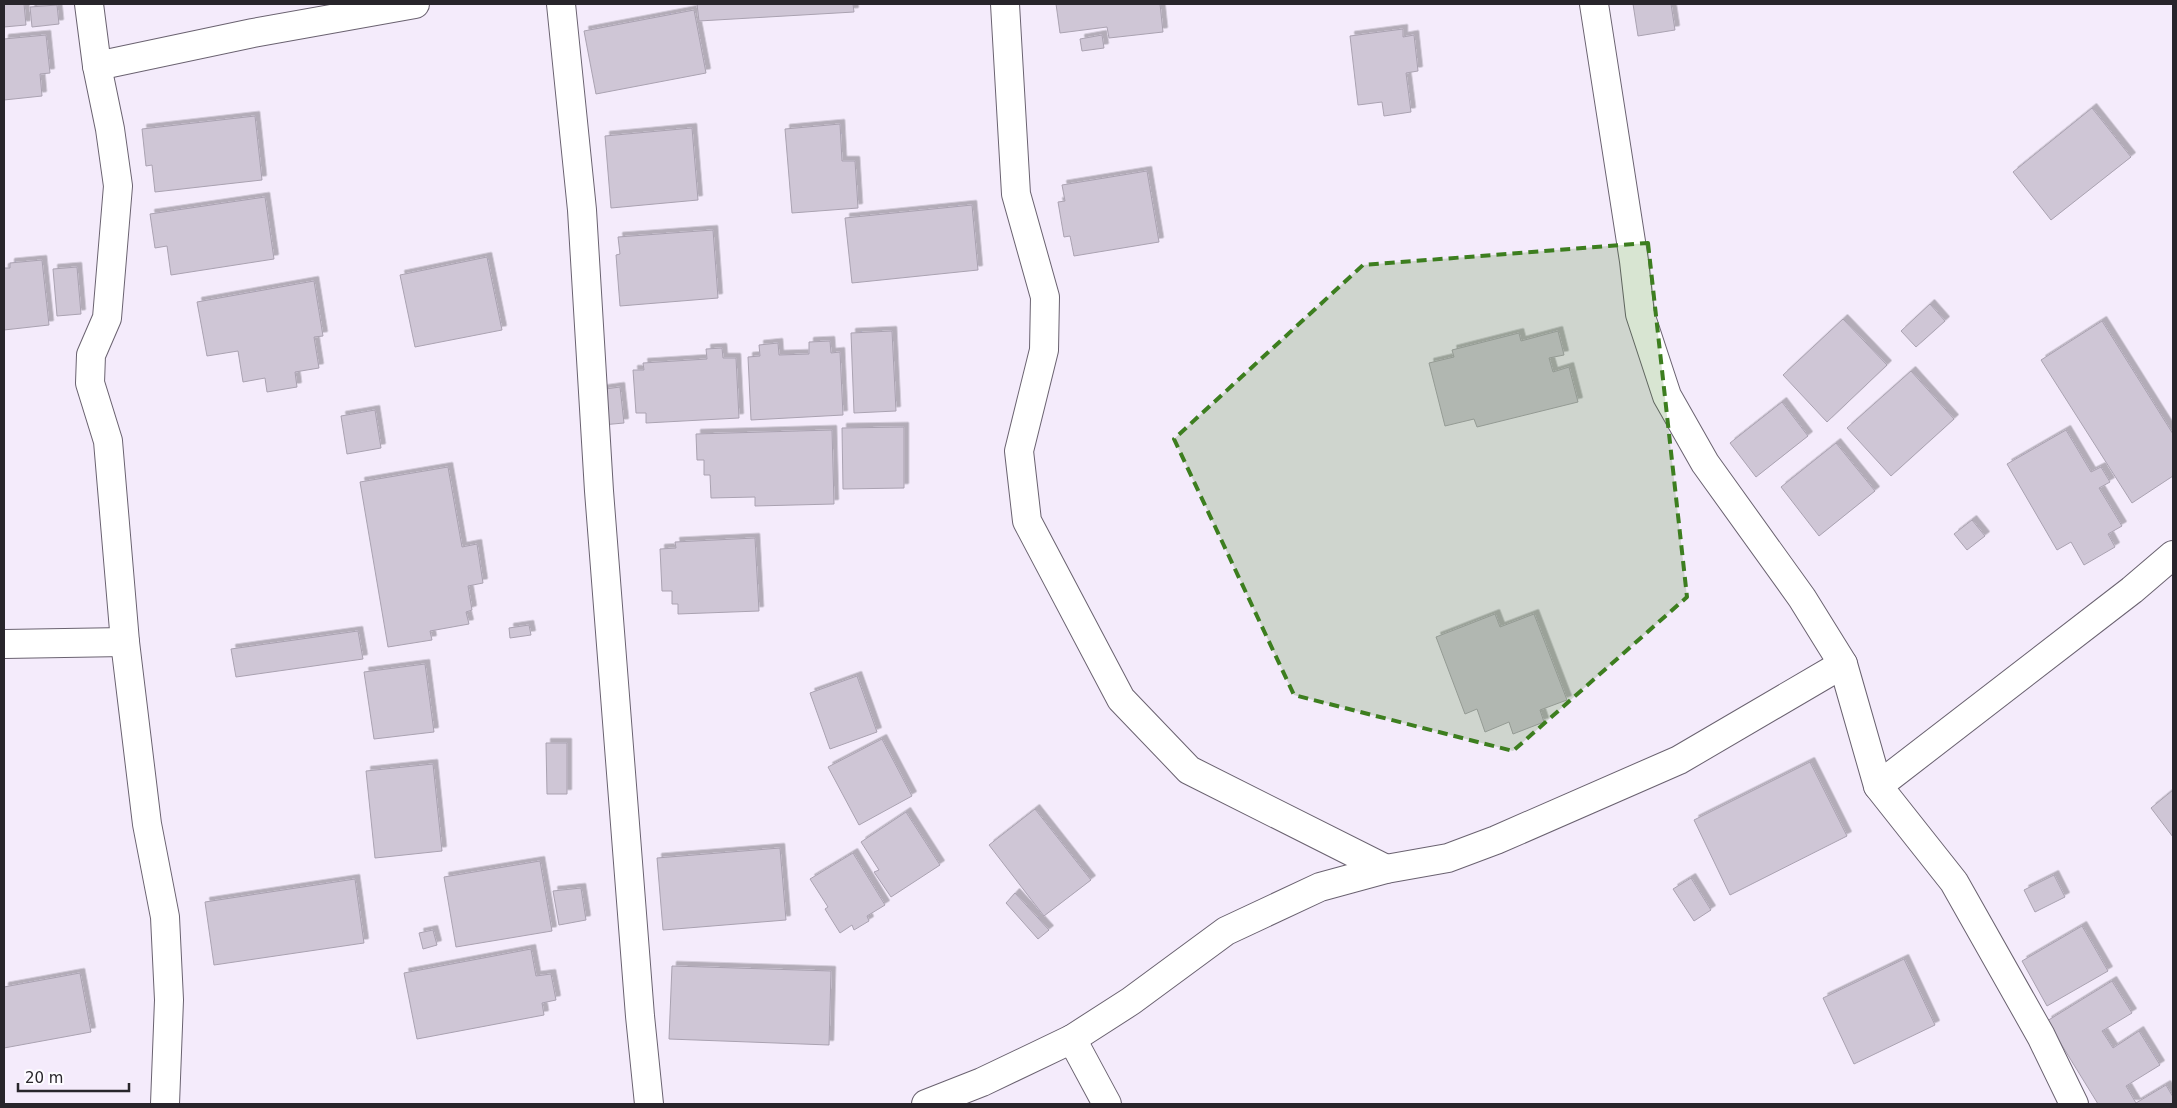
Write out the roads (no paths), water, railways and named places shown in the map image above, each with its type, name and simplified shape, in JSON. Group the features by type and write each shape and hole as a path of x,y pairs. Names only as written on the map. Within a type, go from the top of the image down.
{"street":[{"path":"88,4 118,186 107,318 91,354 90,384 108,441 125,642 147,824 165,917 170,1000 165,1104"},
{"path":"97,66 262,31 415,4"},
{"path":"561,4 582,210 599,491 638,996 649,1104"},
{"path":"1005,4 1016,194 1045,297 1044,350 1019,451 1027,521 1121,698 1190,770 1386,869"},
{"path":"1594,4 1634,261 1640,314 1667,396 1706,463 1802,598 1843,664 1878,786 1954,882 2041,1036 2074,1104"},
{"path":"1878,786 2132,590 2173,554"},
{"path":"4,644 125,642"},
{"path":"926,1104 982,1082 1072,1039 1131,1001 1226,931 1320,887 1386,869 1448,858 1480,846 1679,760 1843,664"},
{"path":"1072,1039 1107,1104"}]}
